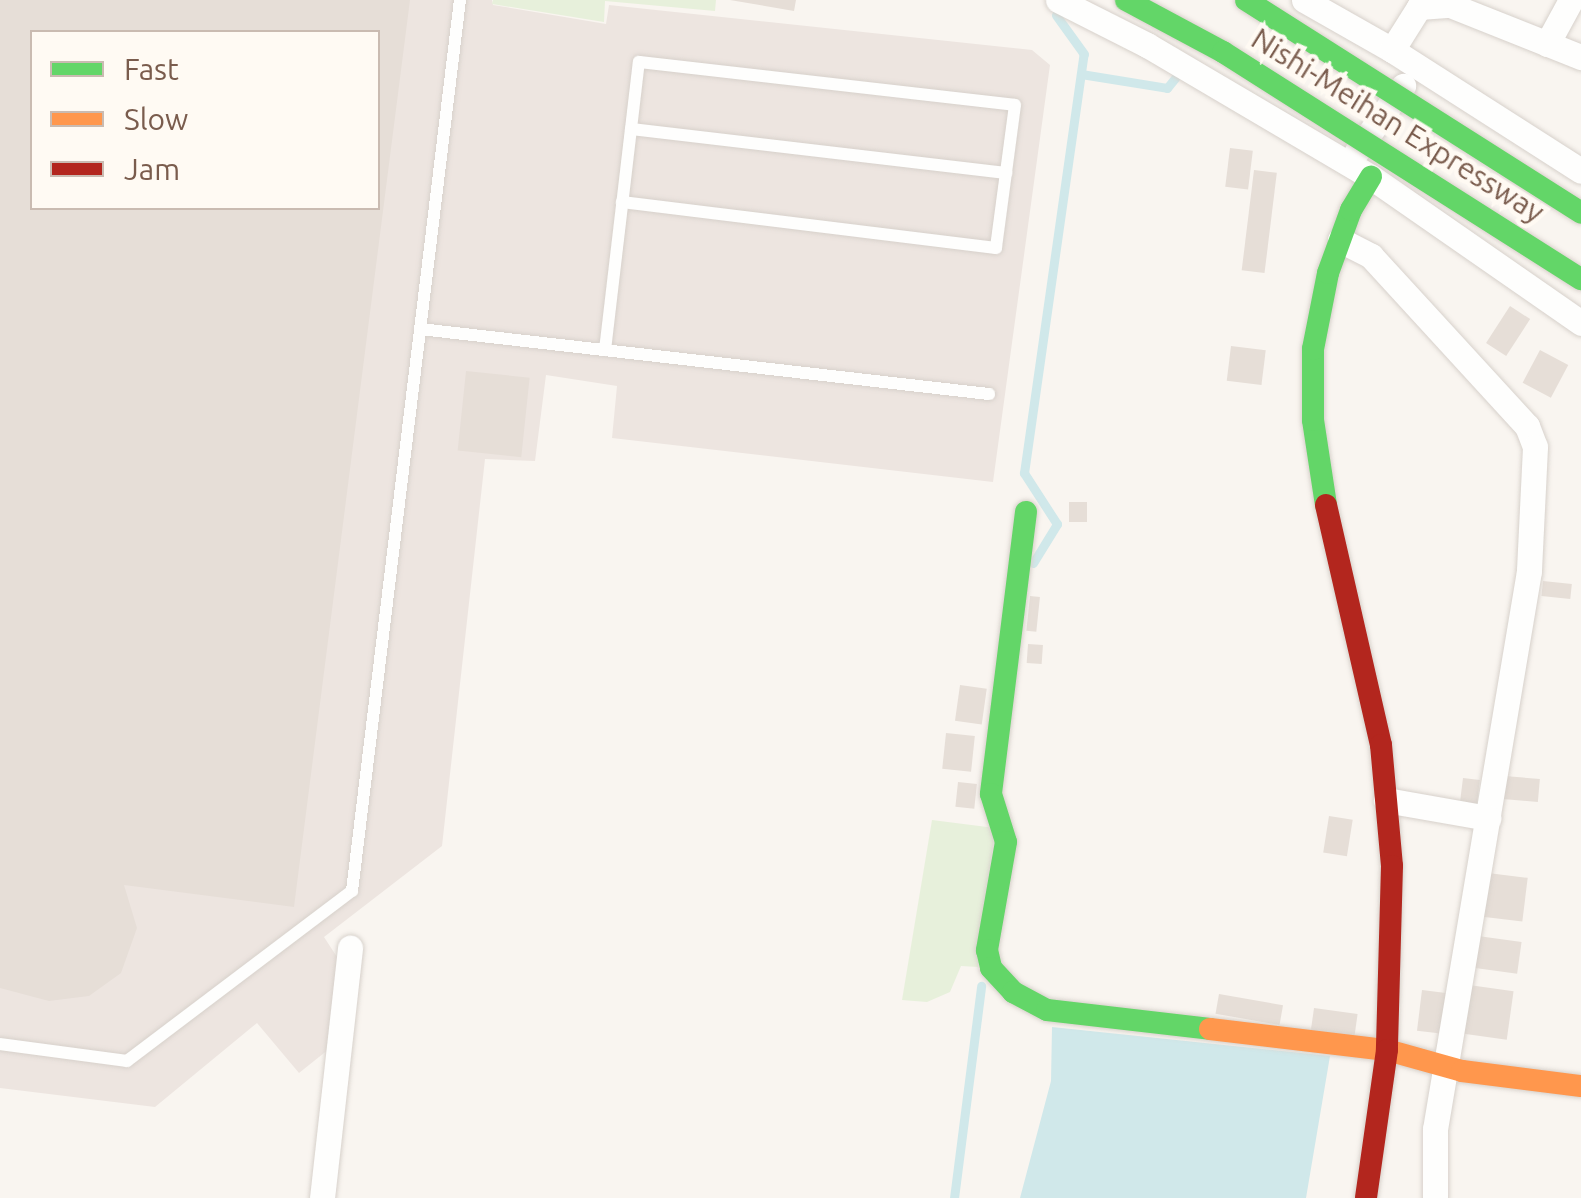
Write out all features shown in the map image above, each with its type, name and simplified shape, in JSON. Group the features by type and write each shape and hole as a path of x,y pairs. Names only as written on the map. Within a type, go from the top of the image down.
{"main road":[{"name":"Nishi-Meihan Expressway","path":"1126,0 1224,52 1581,280"},
{"name":"Nishi-Meihan Expressway","path":"1246,0 1581,213"},
{"path":"1360,170 1328,273 1313,349 1313,420 1324,498 1381,745 1392,866 1387,1050 1366,1198"},
{"path":"1026,512 991,794 1006,842 987,950 991,968 1012,992 1047,1010 1387,1050 1462,1071 1581,1086"}],"street":[{"path":"1058,0 1147,45 1360,170 1581,323"},
{"path":"1304,0 1392,50 1581,171"},
{"path":"1547,44 1571,0"},
{"path":"1392,50 1420,7 1450,5 1581,57"},
{"path":"1360,170 1416,66"},
{"path":"1340,240 1371,256 1527,426 1536,446 1529,570 1436,1128 1435,1198"},
{"path":"1386,800 1488,818"},
{"path":"322,1198 350,948"}],"lane":[{"path":"0,1044 127,1061 352,890 460,0"},
{"path":"605,350 638,62 1016,105 996,248 622,202"},
{"path":"631,129 1006,172"},
{"path":"420,329 989,394"}],"shaded area":[{"path":"0,0 492,0 493,5 606,24 609,5 1032,50 1050,65 993,482 612,438 617,386 546,375 535,461 485,459 442,846 324,937 337,957 329,1049 299,1073 257,1023 155,1107 0,1088"}],"green space":[{"path":"493,0 716,0 715,11 605,1 604,22 492,4"},
{"path":"932,820 995,828 978,967 961,966 950,992 927,1002 902,1000"}],"water":[{"path":"1052,1027 1330,1056 1306,1198 1020,1198 1051,1081"}],"building":[{"path":"0,0 410,0 294,907 124,885 137,928 121,973 89,996 49,1001 0,988"},
{"path":"730,0 796,0 794,11"},
{"path":"1230,148 1253,151 1248,190 1225,187"},
{"path":"1254,170 1277,173 1265,273 1242,270"},
{"path":"1510,306 1530,319 1506,356 1486,343"},
{"path":"1231,346 1266,350 1261,385 1227,381"},
{"path":"1540,350 1568,365 1551,398 1523,383"},
{"path":"466,371 530,378 521,457 458,451"},
{"path":"1069,502 1087,502 1087,522 1069,522"},
{"path":"1543,581 1572,584 1570,599 1541,596"},
{"path":"1030,596 1040,597 1036,632 1026,631"},
{"path":"1028,644 1043,645 1042,664 1027,663"},
{"path":"960,685 987,689 982,724 955,721"},
{"path":"946,733 975,736 971,772 942,769"},
{"path":"1505,776 1540,779 1538,802 1503,799"},
{"path":"1463,778 1480,780 1477,806 1460,804"},
{"path":"958,782 977,784 974,809 955,807"},
{"path":"1329,816 1353,820 1347,856 1323,853"},
{"path":"1488,873 1528,878 1522,922 1483,917"},
{"path":"1478,936 1522,942 1517,974 1474,968"},
{"path":"1469,985 1514,991 1507,1040 1462,1034"},
{"path":"1422,990 1446,993 1441,1034 1417,1031"},
{"path":"1219,994 1283,1005 1280,1025 1216,1014"},
{"path":"1314,1008 1358,1014 1354,1037 1311,1031"}],"waterway":[{"path":"1033,563 1057,524 1024,473 1084,54 1056,15"},
{"path":"1081,74 1167,88 1175,78"},
{"path":"954,1198 981,986"}],"traffic: fast":[{"path":"1126,0 1223,52 1581,279"},
{"path":"1246,0 1581,213"},
{"path":"1326,505 1313,420 1313,349 1328,273 1351,210 1371,177"},
{"path":"1026,512 991,794 1006,842 987,950 991,968 1013,992 1047,1010 1210,1029"}],"traffic: slow":[{"path":"1210,1029 1387,1050 1462,1071 1581,1086"}],"traffic: jam":[{"path":"1326,505 1381,745 1392,866 1387,1050 1366,1198"}]}
